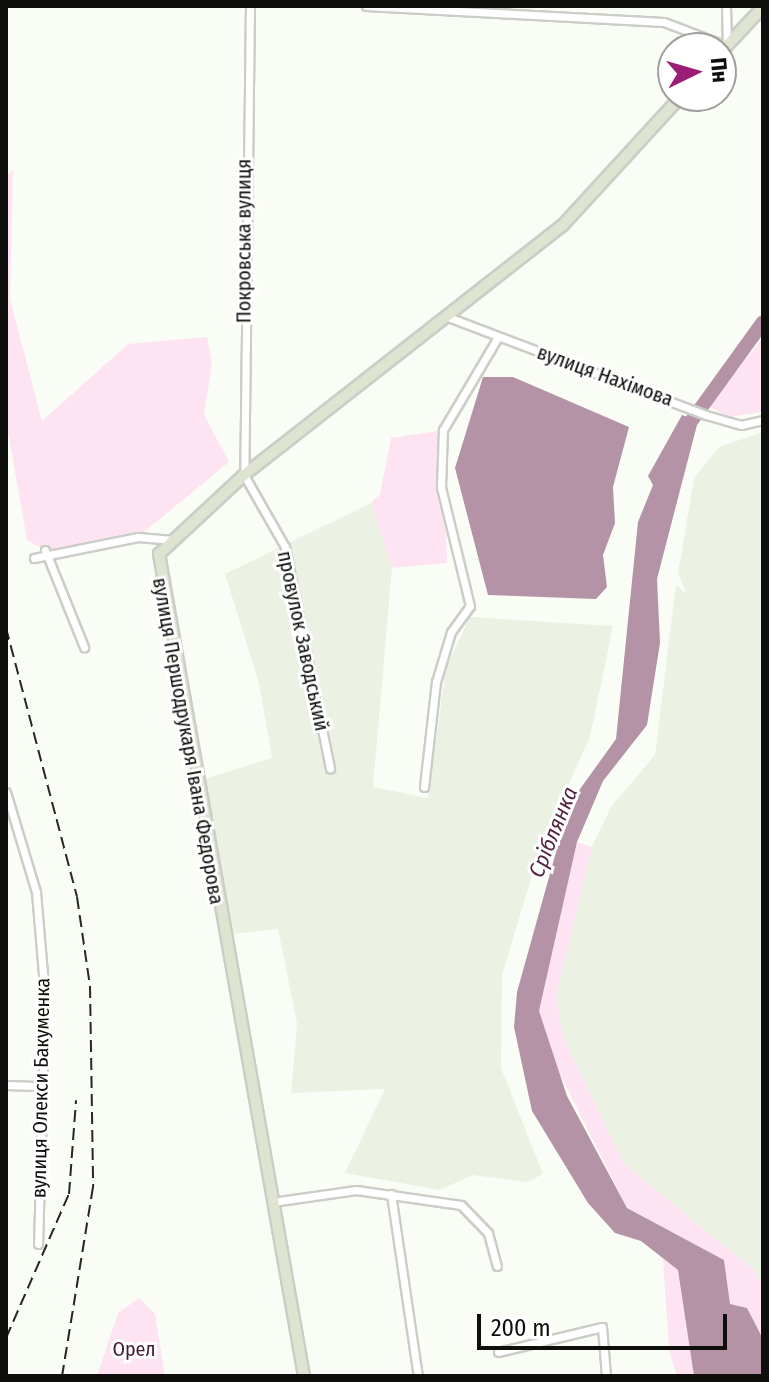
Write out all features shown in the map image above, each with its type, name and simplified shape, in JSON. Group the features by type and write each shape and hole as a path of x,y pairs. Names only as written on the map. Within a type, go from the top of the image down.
{"street":[{"name":"Покровська вулиця","path":"244,475 250,6"},
{"path":"366,6 664,22 686,32"},
{"path":"454,11 463,6"},
{"path":"725,32 726,6"},
{"path":"737,35 763,7"},
{"name":"вулиця Першодрукаря Івана Федорова","path":"304,1376 156,572 170,540 244,475 563,225 666,112"},
{"name":"вулиця Нахімова","path":"448,317 706,415 741,425 763,420"},
{"path":"424,787 439,669 470,606 441,487 443,430 498,337"},
{"name":"провулок Заводський","path":"244,475 285,547 330,768"},
{"path":"34,558 45,550 170,540"},
{"path":"45,550 84,647"},
{"name":"вулиця Олекси Бакуменка","path":"6,792 36,892 43,1086 38,1244"},
{"path":"6,1085 43,1086"},
{"path":"272,1202 332,1192 391,1194 461,1205 488,1233 497,1266"},
{"path":"391,1194 418,1376"},
{"path":"498,1352 602,1327 606,1376"}],"shaded area":[{"path":"483,377 513,377 629,427 613,487 615,523 603,555 607,587 596,599 488,595 455,468"},
{"path":"682,415 698,421 657,579 660,643 647,725 603,781 577,842 539,1011 567,1096 627,1208 724,1260 730,1304 747,1308 763,1339 763,1376 694,1376 678,1270 641,1241 615,1233 588,1203 532,1111 514,1027 517,992 575,796 616,739 638,522 653,485 648,476"},
{"path":"763,432 763,1284 624,1164 563,1037 556,997 592,847 611,807 655,755 676,585 686,593 678,573 694,478 719,447"},
{"path":"371,503 392,568 373,787 428,798 446,668 470,617 613,626 590,737 541,846 502,975 501,1068 543,1174 527,1182 472,1175 440,1190 345,1173 385,1089 291,1093 297,1024 278,929 232,934 204,779 272,758 259,683 225,574"}],"green space":[{"path":"13,170 10,299 42,421 128,344 207,337 212,365 204,415 229,462 138,537 45,550 27,540 6,421 6,176"},
{"path":"763,338 763,412 729,417 708,406"},
{"path":"443,430 447,563 392,568 371,503 380,494 391,438"},
{"path":"577,842 592,847 556,997 563,1037 624,1164 755,1271 763,1284 763,1339 747,1308 730,1305 724,1260 627,1208 551,1056 539,1011 542,986"},
{"path":"663,1258 678,1270 686,1292 694,1376 677,1376 669,1351"},
{"name":"Орел","path":"139,1298 155,1314 165,1376 97,1376 118,1313"}],"waterway":[{"name":"Сріблянка","path":"682,434 763,322"}],"railway":[{"path":"6,628 77,897 90,986 93,1187 62,1376"},
{"path":"6,1338 69,1194 76,1100"}]}
